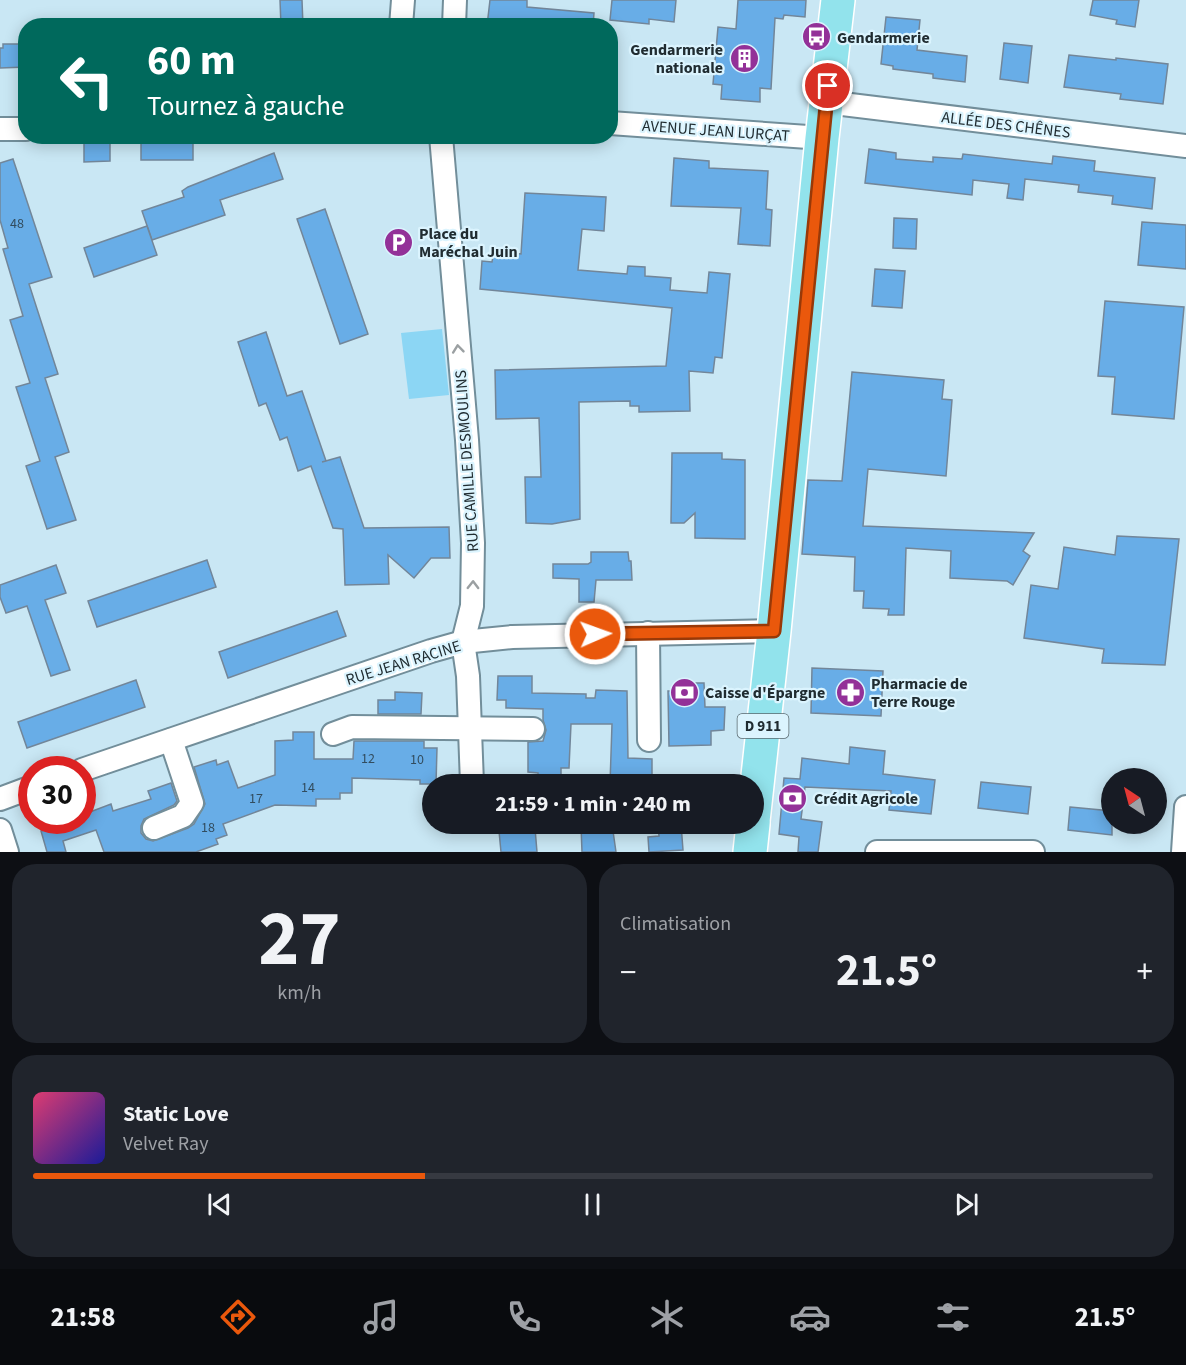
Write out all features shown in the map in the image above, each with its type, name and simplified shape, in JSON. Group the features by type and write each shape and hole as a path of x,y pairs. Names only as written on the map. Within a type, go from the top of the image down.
{"main road":[{"name":"D 911","path":"758,774 838,0"},
{"name":"D 911","path":"750,852 752,834"}],"street":[{"path":"402,18 403,0"},
{"path":"454,18 455,0"},
{"name":"ALLÉE DES CHÊNES","path":"826,102 1186,147"},
{"name":"AVENUE JEAN LURÇAT","path":"618,124 822,138"},
{"path":"0,129 18,129"},
{"name":"RUE CAMILLE DESMOULINS","path":"442,144 467,440 473,543 472,606 463,642 468,676 472,774"},
{"name":"RUE JEAN RACINE","path":"96,765 430,651 463,642 512,637 774,631"},
{"path":"648,633 649,741"},
{"path":"333,734 352,727 532,729"},
{"path":"154,828 183,816 192,804 171,740"},
{"path":"0,799 18,792"},
{"path":"1183,852 1186,807"},
{"path":"0,831 8,852"},
{"path":"877,852 1033,852"}],"shaded area":[{"path":"442,329 449,395 409,399 401,333"}],"building":[{"path":"280,0 302,0 303,18 281,18"},
{"path":"490,0 527,0 527,7 594,13 594,18 488,18"},
{"path":"612,0 676,0 674,22 649,19 649,24 610,18"},
{"name":"Gendarmerie nationale","path":"738,0 806,0 805,17 784,15 783,19 775,18 771,89 760,88 760,102 721,99 722,85 713,84 718,27 736,29"},
{"path":"1093,0 1139,0 1135,27 1116,24 1117,20 1090,15"},
{"path":"886,17 920,20 917,50 967,56 965,82 933,78 933,74 893,69 893,66 881,64"},
{"path":"1004,43 1032,46 1028,83 1000,79"},
{"path":"3,44 18,44 18,67 0,68 0,48 3,48"},
{"path":"1069,55 1168,64 1163,104 1120,99 1121,94 1064,87"},
{"path":"84,144 110,144 110,161 84,162"},
{"path":"141,144 193,144 193,160 141,160"},
{"path":"869,149 896,153 896,159 933,162 933,157 962,159 963,154 1052,164 1053,156 1095,161 1094,171 1155,178 1152,209 1112,204 1113,196 1078,192 1079,185 1025,179 1023,200 1007,198 1009,184 973,180 972,195 865,183"},
{"path":"274,153 283,179 220,200 225,215 152,240 142,211 184,197 182,191 188,187"},
{"path":"674,158 709,161 709,168 768,171 766,209 772,210 770,246 738,244 741,208 671,206"},
{"path":"13,159 52,277 29,284 58,374 45,378 69,452 55,457 76,520 47,529 26,466 40,461 16,387 30,383 10,320 23,316 3,249 8,248 0,220 0,163"},
{"path":"525,193 606,197 604,231 582,229 578,270 627,274 628,266 645,267 645,276 671,278 670,290 707,293 709,272 730,274 722,358 715,357 713,373 689,371 690,411 639,412 639,406 630,406 630,401 579,402 580,519 552,524 526,523 525,477 541,477 539,418 496,419 495,370 666,366 672,308 480,289 482,261 492,262 494,251 521,254"},
{"path":"325,209 368,334 340,344 297,219"},
{"path":"894,218 917,219 916,249 893,248"},
{"path":"1142,222 1186,225 1186,269 1138,265"},
{"path":"147,226 157,255 94,277 84,248"},
{"path":"875,269 905,271 902,308 872,306"},
{"path":"1105,301 1184,307 1174,419 1112,414 1115,377 1098,376"},
{"path":"266,332 287,396 302,391 326,461 340,457 364,528 449,527 450,558 431,558 414,578 388,555 389,584 345,585 343,529 333,528 311,466 298,471 287,437 280,440 266,403 259,406 238,342"},
{"path":"852,372 944,380 942,399 952,400 946,476 868,469 863,526 1034,533 1023,551 1030,556 1013,585 1007,581 950,578 951,551 906,548 904,615 888,615 889,609 863,608 864,591 854,591 855,557 802,554 808,480 842,481"},
{"path":"672,453 722,453 722,459 745,460 745,539 695,538 695,513 684,523 671,523"},
{"path":"1117,536 1179,539 1165,665 1102,663 1104,649 1024,638 1031,585 1058,589 1064,547 1115,555"},
{"path":"591,552 628,552 632,580 596,580 594,602 579,602 579,579 553,578 553,564 588,564 591,562"},
{"path":"207,560 216,587 97,627 88,601"},
{"path":"56,565 66,593 45,600 70,670 51,676 27,606 6,613 0,597 0,585"},
{"path":"337,611 346,636 228,678 219,652"},
{"name":"Pharmacie de Terre Rouge","path":"812,668 883,671 881,716 811,713"},
{"path":"498,676 532,676 532,693 586,694 586,698 595,698 596,690 627,691 628,758 652,759 652,774 610,774 612,724 571,724 569,768 561,768 561,774 528,772 528,742 543,741 546,730 543,709 506,708 506,700 497,700"},
{"path":"136,680 145,707 27,748 18,722"},
{"path":"677,683 704,683 705,707 725,707 724,730 711,731 711,745 669,746 668,691 677,691"},
{"path":"395,692 422,693 421,714 378,714 378,700 395,700"},
{"path":"293,732 314,732 314,759 353,759 354,741 424,741 424,748 437,748 436,774 422,774 422,784 420,780 352,778 352,793 340,793 340,799 316,799 316,806 275,805 223,824 227,835 216,839 218,844 196,852 104,852 96,830 96,810 111,804 113,811 151,799 148,791 171,783 177,801 174,805 144,819 141,826 141,833 146,839 153,841 194,824 205,804 194,767 216,760 217,765 228,761 238,788 275,775 275,741 293,740"},
{"name":"Crédit Agricole","path":"850,747 885,751 883,774 935,780 931,814 889,810 891,791 805,787 801,819 822,822 818,852 798,852 799,837 779,834 784,778 800,779 802,758 849,764"},
{"path":"981,782 1031,787 1028,814 978,808"},
{"path":"1070,807 1101,810 1101,834 1068,830"},
{"path":"42,834 84,834 63,841 66,852 47,852"},
{"path":"499,834 536,834 537,852 501,852"},
{"path":"581,834 613,834 616,852 582,852"},
{"path":"659,834 682,834 683,850 649,852 648,837 659,836"}],"place":[{"name":"Gendarmerie","path":"816,37"},
{"name":"Gendarmerie nationale","path":"744,58"},
{"name":"Place du Maréchal Juin","path":"398,242"},
{"name":"Caisse d'Épargne","path":"684,692"},
{"name":"Pharmacie de Terre Rouge","path":"850,692"},
{"name":"Crédit Agricole","path":"793,798"}],"route":[{"path":"595,634 774,631 828,86"}]}
